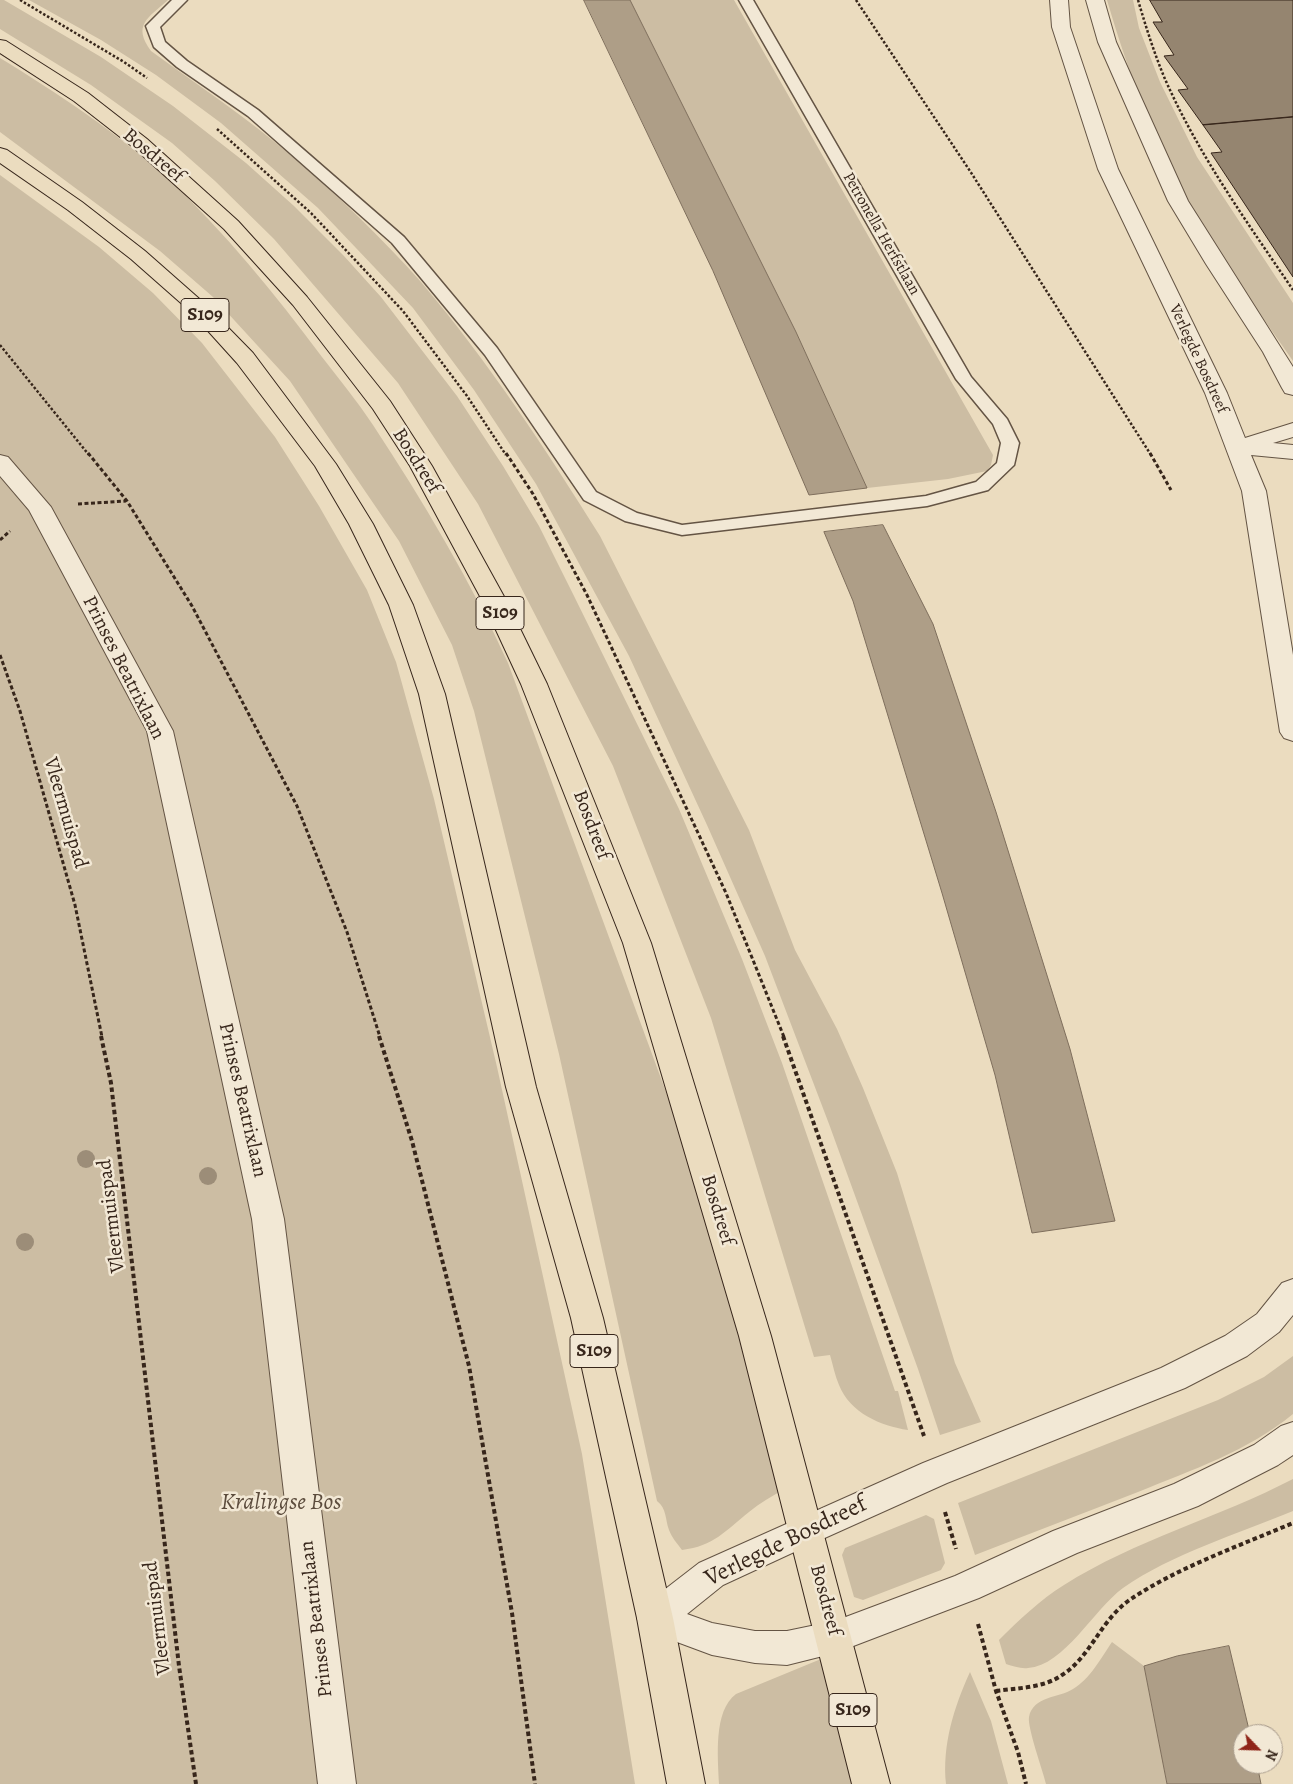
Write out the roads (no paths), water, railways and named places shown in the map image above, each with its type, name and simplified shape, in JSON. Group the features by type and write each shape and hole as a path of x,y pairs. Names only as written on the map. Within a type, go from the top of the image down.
{"highway":[{"name":"Bosdreef","path":"0,45 81,97 140,143 231,225 300,301 382,406 421,466 455,526 534,684 637,943 755,1336 835,1637 871,1784"},
{"name":"S109","path":"0,154 75,206 138,255 197,307 245,358 325,464 361,524 401,605 432,694 521,1087 587,1318 655,1618 686,1784"}],"street":[{"name":"Verlegde Bosdreef","path":"1059,0 1061,27 1108,169 1216,393 1254,491 1293,732"},
{"path":"1095,0 1107,42 1178,201 1216,264 1274,352 1293,388"},
{"path":"1238,447 1293,430"},
{"path":"1238,447 1293,452"},
{"name":"Prinses Beatrixlaan","path":"0,462 39,507 160,731 268,1219 337,1784"},
{"name":"Verlegde Bosdreef","path":"655,1618 711,1574 934,1473 1173,1378 1236,1346 1268,1323 1293,1292"},
{"path":"655,1618 712,1639 755,1646 787,1648 835,1637 967,1587 1065,1542 1186,1495 1266,1455 1293,1436"}],"lane":[{"name":"Petronella Herfstlaan","path":"180,0 153,26 159,44 182,64 253,114 398,240 491,352 590,496 631,517 682,530 733,526 927,501 982,486 1005,465 1010,443 1001,423 964,379 746,0"}],"park label":[{"name":"Kralingse Bos","path":"281,1503"}]}
